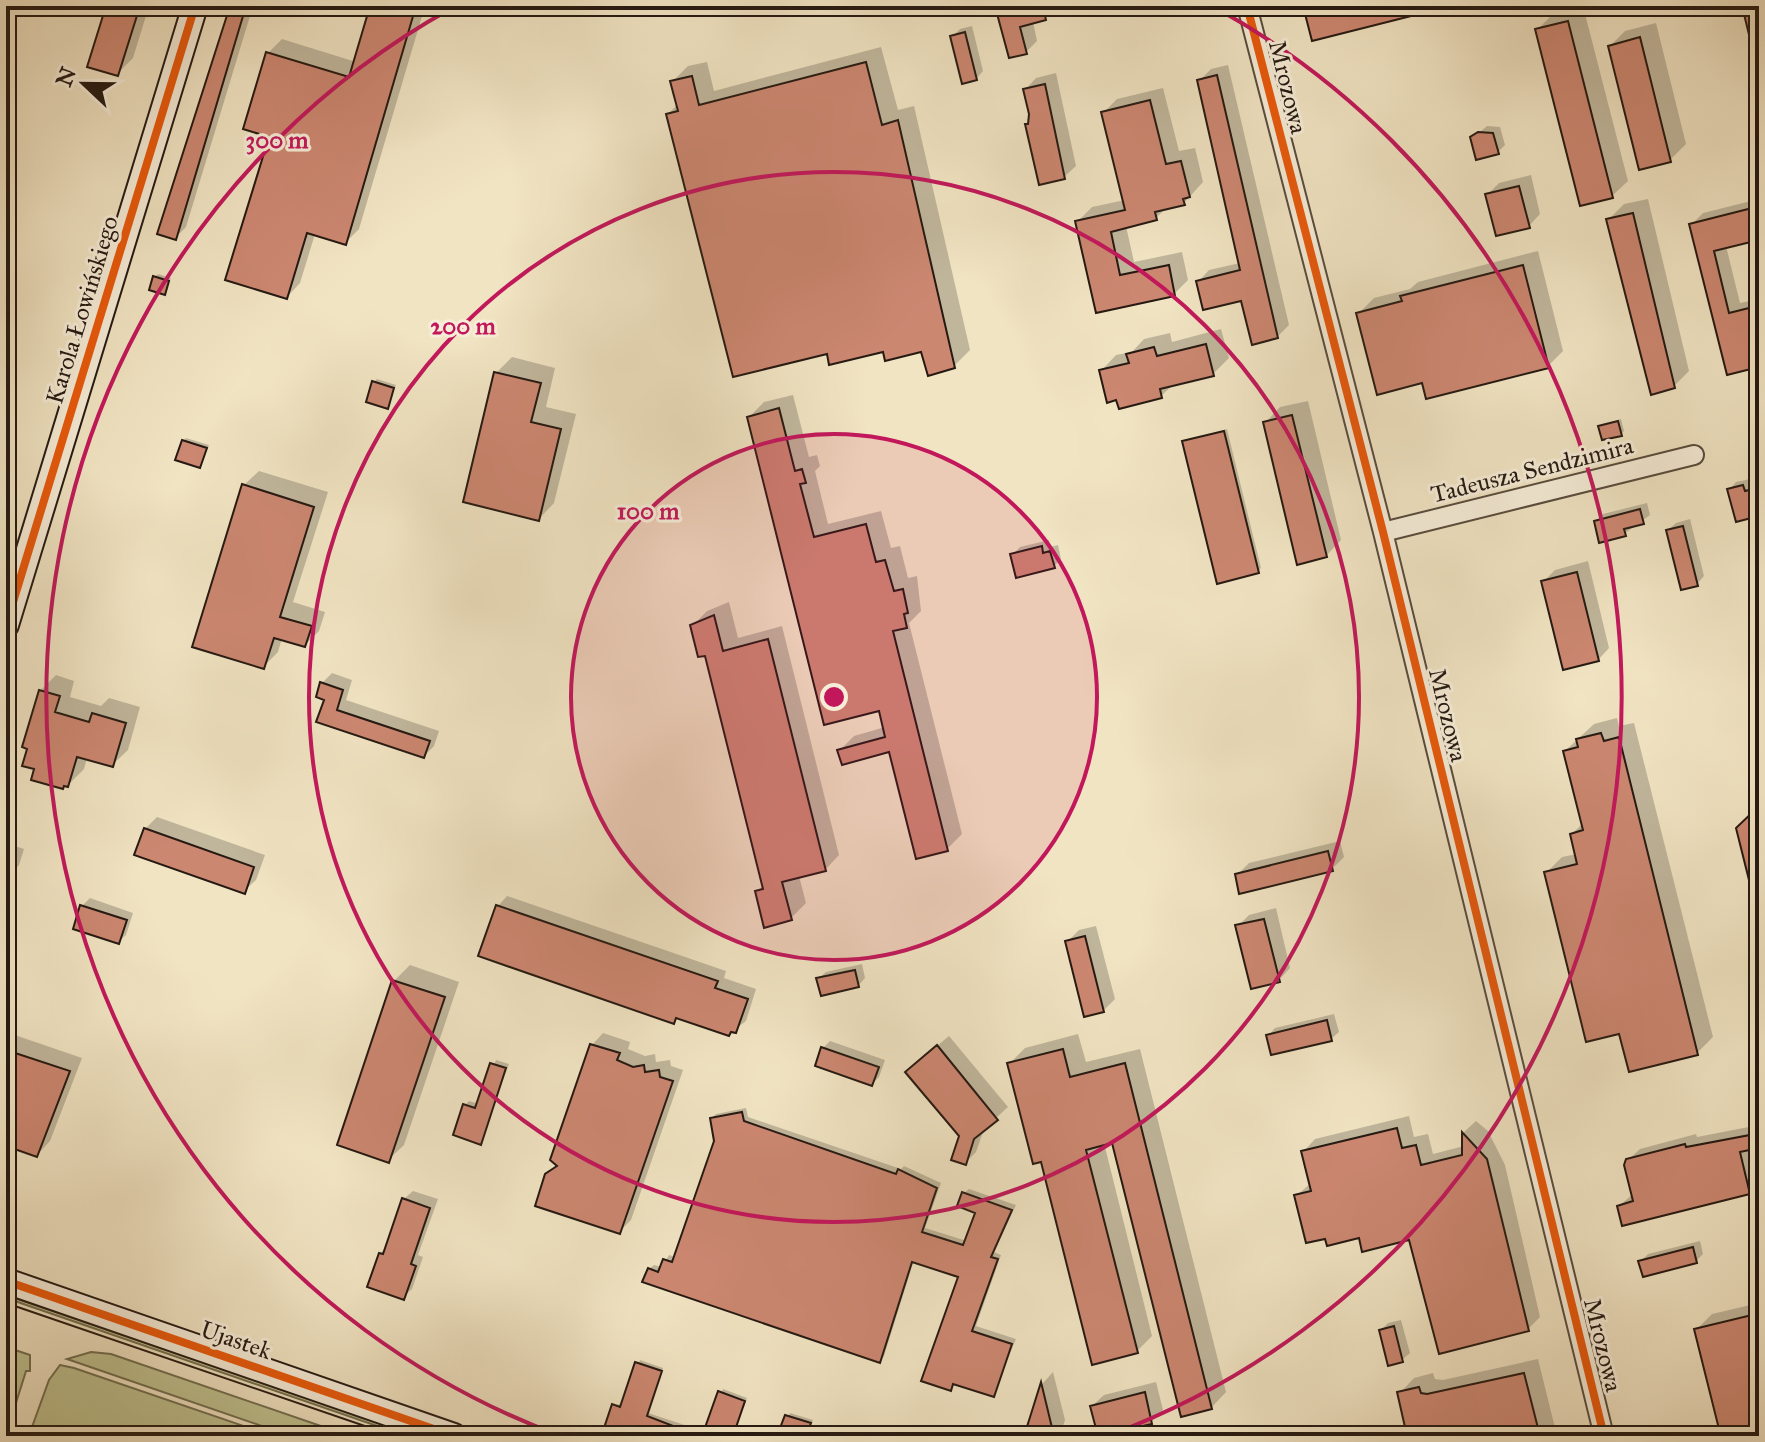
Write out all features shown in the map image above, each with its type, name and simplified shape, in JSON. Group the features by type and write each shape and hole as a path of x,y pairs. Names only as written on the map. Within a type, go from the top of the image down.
{"street":[{"name":"Karola Łowińskiego","path":"6,625 195,6"},
{"name":"Mrozowa","path":"1247,6 1383,532 1604,1436"},
{"name":"Tadeusza Sendzimira","path":"1383,532 1694,455"},
{"name":"Ujastek","path":"6,1281 454,1436"}],"green space":[{"path":"6,1295 417,1436 406,1436 6,1298"},
{"path":"6,1347 30,1355 30,1371 26,1371 11,1419 6,1417"},
{"path":"91,1352 111,1354 350,1436 291,1436 67,1359"},
{"path":"60,1365 273,1436 30,1436 33,1430 38,1431 32,1427 49,1380"}],"building":[{"path":"106,6 140,6 118,76 87,67"},
{"path":"230,6 246,6 176,240 157,234"},
{"path":"370,6 416,6 346,245 307,233 287,299 225,280 269,137 243,129 266,52 349,77"},
{"path":"1014,6 1043,6 1046,20 1020,27 1027,54 1009,58 996,10"},
{"path":"1303,6 1430,6 1431,11 1312,41"},
{"path":"1742,6 1759,6 1759,55 1754,55"},
{"path":"1568,21 1613,198 1580,206 1535,29"},
{"path":"965,32 977,80 962,84 950,36"},
{"path":"1640,37 1671,162 1639,170 1608,46"},
{"path":"866,62 882,125 898,120 955,368 928,376 921,352 885,361 883,352 829,365 827,354 733,377 666,114 678,111 670,81 692,76 699,105"},
{"path":"1217,75 1278,338 1252,345 1241,301 1203,310 1196,281 1240,270 1197,80"},
{"path":"1045,84 1065,179 1039,185 1025,124 1028,124 1029,114 1023,89"},
{"path":"1150,100 1166,164 1181,161 1190,197 1183,199 1185,205 1155,212 1157,220 1111,232 1120,275 1169,265 1175,296 1096,313 1075,221 1125,210 1101,112"},
{"path":"1478,132 1493,133 1499,154 1476,160 1470,137"},
{"path":"1519,186 1530,228 1496,236 1485,194"},
{"path":"1756,207 1759,240 1714,251 1729,313 1749,308 1759,347 1759,367 1727,375 1689,224"},
{"path":"1633,213 1675,388 1651,395 1606,219"},
{"path":"1523,265 1549,368 1426,399 1422,383 1377,395 1356,313 1402,301 1400,296"},
{"path":"153,276 169,281 165,295 149,290"},
{"path":"1206,344 1214,376 1160,389 1162,398 1119,409 1116,400 1107,403 1099,370 1129,363 1126,354 1154,347 1157,356"},
{"path":"494,372 541,383 531,422 561,429 539,521 463,502"},
{"path":"372,381 394,388 388,409 366,402"},
{"path":"779,408 795,471 802,469 806,483 800,484 814,537 866,524 876,562 885,560 894,591 903,589 908,613 904,614 907,628 893,631 948,851 916,859 889,752 842,765 837,750 885,737 879,711 824,725 747,417"},
{"path":"1292,415 1327,557 1297,565 1263,422"},
{"path":"1618,421 1622,436 1602,440 1598,426"},
{"path":"1224,431 1259,573 1217,584 1182,441"},
{"path":"182,440 207,448 200,468 175,460"},
{"path":"242,484 314,507 280,617 312,626 305,647 274,638 264,669 192,647"},
{"path":"1743,485 1745,491 1757,488 1759,516 1736,522 1727,489"},
{"path":"1640,509 1644,524 1624,529 1626,536 1599,543 1594,521"},
{"path":"1683,526 1698,586 1681,590 1666,530"},
{"path":"1042,546 1043,553 1050,551 1055,568 1016,578 1010,554"},
{"path":"1577,572 1599,661 1563,670 1541,581"},
{"path":"714,615 723,651 768,639 826,871 782,882 792,920 764,928 755,891 763,889 705,656 698,657 690,625"},
{"path":"320,682 343,690 337,710 430,741 424,758 316,722 324,700 316,697"},
{"path":"39,690 60,696 55,712 89,722 92,713 126,723 113,767 77,757 68,787 64,786 63,789 31,780 34,769 22,766 27,749 22,747"},
{"path":"1601,733 1604,741 1619,737 1698,1055 1629,1072 1619,1034 1586,1042 1544,872 1577,864 1570,834 1583,830 1563,751 1578,747 1576,739"},
{"path":"1759,806 1759,899 1754,900 1736,828"},
{"path":"144,828 254,867 245,894 134,855"},
{"path":"1328,851 1333,871 1239,894 1235,874"},
{"path":"80,905 127,920 119,944 73,929"},
{"path":"496,905 718,981 715,988 748,999 736,1033 731,1032 729,1036 676,1018 674,1024 478,956"},
{"path":"1264,919 1280,982 1251,989 1235,925"},
{"path":"1085,936 1104,1012 1084,1017 1065,941"},
{"path":"855,970 859,987 821,996 816,978"},
{"path":"392,980 445,997 389,1163 337,1145"},
{"path":"1327,1020 1332,1041 1271,1055 1266,1035"},
{"path":"590,1044 620,1053 617,1060 633,1067 644,1065 645,1072 659,1070 660,1077 673,1081 620,1234 535,1206 545,1174 557,1166 550,1160"},
{"path":"937,1045 998,1120 974,1139 966,1165 951,1160 959,1136 905,1072"},
{"path":"821,1047 879,1067 872,1086 815,1066"},
{"path":"1063,1049 1070,1077 1125,1063 1212,1409 1181,1417 1112,1143 1086,1150 1138,1353 1092,1365 1041,1162 1033,1164 1007,1063"},
{"path":"6,1050 70,1071 37,1157 6,1146"},
{"path":"490,1063 506,1068 481,1145 453,1135 463,1104 475,1108"},
{"path":"742,1112 744,1121 896,1174 898,1169 937,1188 922,1232 963,1245 975,1213 957,1206 962,1192 1012,1210 991,1257 998,1259 972,1331 1012,1344 994,1397 953,1384 951,1391 921,1381 958,1277 912,1262 880,1363 642,1282 648,1268 658,1272 663,1259 672,1262 714,1141 710,1118"},
{"path":"1397,1128 1402,1148 1416,1145 1421,1165 1462,1155 1462,1132 1487,1159 1529,1331 1439,1354 1409,1240 1362,1252 1359,1238 1327,1246 1325,1239 1306,1243 1294,1195 1311,1191 1301,1151"},
{"path":"1750,1135 1754,1149 1740,1152 1750,1194 1622,1226 1617,1206 1633,1201 1624,1165 1626,1159 1685,1144 1686,1147"},
{"path":"402,1198 430,1208 411,1264 416,1266 404,1300 367,1287 379,1253 383,1254"},
{"path":"1693,1247 1697,1263 1643,1277 1638,1261"},
{"path":"1756,1314 1759,1423 1720,1433 1694,1329"},
{"path":"1394,1326 1403,1362 1388,1366 1379,1330"},
{"path":"635,1362 662,1371 647,1416 699,1436 616,1436 603,1431 612,1404 620,1407"},
{"path":"1524,1373 1540,1436 1407,1436 1397,1392 1419,1387 1421,1393 1427,1394"},
{"path":"1041,1382 1054,1436 1024,1436 1031,1414"},
{"path":"718,1391 745,1401 733,1436 702,1436"},
{"path":"1145,1392 1152,1424 1098,1436 1090,1406"},
{"path":"785,1415 811,1423 806,1436 777,1436"}],"tram line":[{"path":"6,1303 394,1436"}],"cycle path":[{"path":"6,625 195,6"},
{"path":"1247,6 1383,532 1604,1436"},
{"path":"6,1281 454,1436"}]}
